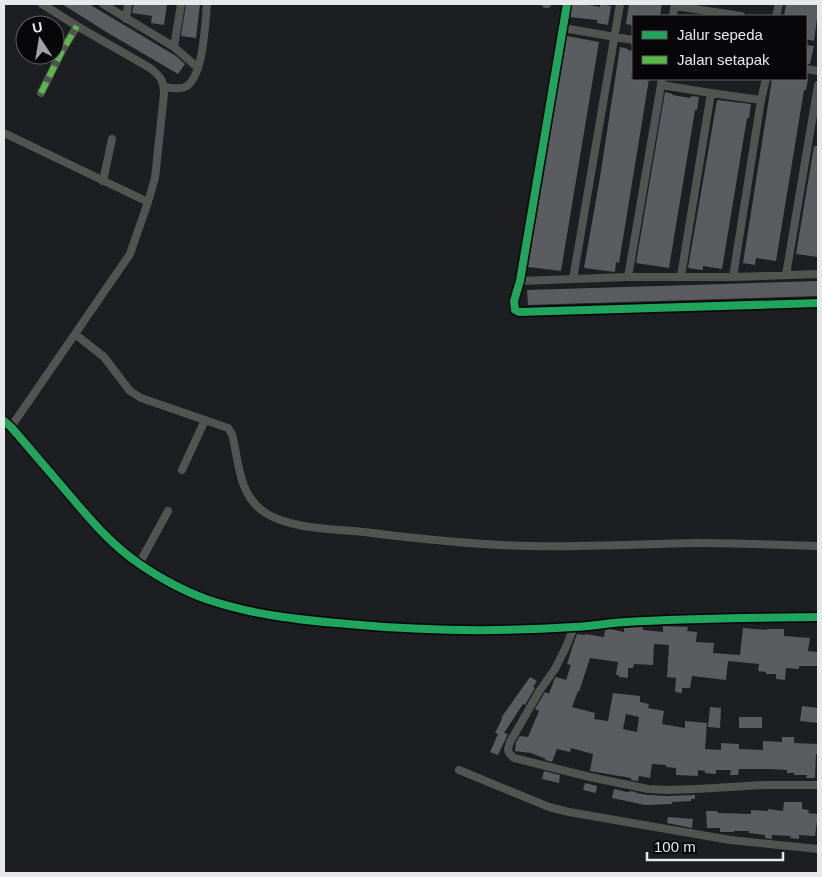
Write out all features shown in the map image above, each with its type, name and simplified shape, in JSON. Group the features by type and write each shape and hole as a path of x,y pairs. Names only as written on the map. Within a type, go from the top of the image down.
{"street":[{"path":"11,427 130,254 155,178 164,87 160,77 150,68 76,26 42,4"},
{"path":"103,4 174,47 198,68"},
{"path":"126,18 128,4"},
{"path":"174,47 180,4"},
{"path":"164,87 179,88 187,86 192,81 202,55 207,4"},
{"path":"567,4 520,282 514,305 515,310 519,312 818,303"},
{"path":"573,279 620,4"},
{"path":"726,14 728,4"},
{"path":"675,5 734,15"},
{"path":"41,93 76,26"},
{"path":"563,28 632,40"},
{"path":"733,277 766,80"},
{"path":"628,277 661,82 711,94 761,100"},
{"path":"786,275 818,84"},
{"path":"682,276 711,94"},
{"path":"4,133 148,202"},
{"path":"103,181 112,139"},
{"path":"520,282 628,277 733,277 818,274"},
{"path":"75,334 104,357 133,394 225,427 231,431 242,483 247,493 264,512 288,523 427,540 530,546 697,543 818,546"},
{"path":"182,470 205,420"},
{"path":"4,421 98,529 139,564 205,599 260,613 296,619 420,629 482,630 574,627 626,622 718,618 818,617"},
{"path":"139,564 168,511"},
{"path":"574,627 555,669 540,690 510,742 508,749 514,758 648,789 818,785"},
{"path":"459,770 549,807 568,812 730,840 818,849"}],"building":[{"path":"62,4 89,4 176,56 185,64 178,74"},
{"path":"134,4 167,4 164,25 151,23 152,16 132,13"},
{"path":"186,4 200,4 196,38 181,36"},
{"path":"572,4 600,7 600,4 611,6 608,25 597,23 597,20 570,17"},
{"path":"629,4 662,4 660,15 632,15 632,25 626,24"},
{"path":"786,4 818,4 814,41 807,39 807,15 784,15"},
{"path":"567,36 599,42 561,271 528,267"},
{"path":"807,45 814,46 810,64 807,64"},
{"path":"620,47 632,51 631,79 649,80 619,263 616,262 615,272 584,268"},
{"path":"808,79 806,90 804,90 776,261 756,258 755,265 743,263 772,80"},
{"path":"665,92 691,98 691,96 699,97 697,110 695,110 669,268 636,263"},
{"path":"717,100 751,104 749,118 747,118 722,269 703,266 703,270 688,268"},
{"path":"814,146 818,146 818,257 796,254"},
{"path":"818,281 818,296 528,305 527,290"},
{"path":"663,626 688,627 687,631 697,632 696,642 714,643 713,653 740,655 743,628 784,629 784,636 810,638 808,651 818,652 818,666 799,666 799,669 786,668 785,680 776,679 776,674 766,674 766,672 758,671 759,664 728,661 726,680 692,676 690,688 682,688 682,693 675,692 676,678 667,677 669,645 654,644 653,665 634,664 633,668 628,668 628,678 616,675 618,662 590,658 572,707 595,713 594,719 608,721 613,693 640,696 640,702 649,704 648,708 664,711 662,724 685,728 685,721 707,723 705,749 721,750 721,743 739,744 739,749 763,750 763,741 782,742 782,737 794,737 794,743 818,744 815,778 806,778 807,775 787,773 787,770 770,769 739,769 738,775 730,775 731,770 716,770 716,774 698,770 698,776 676,775 676,768 652,764 650,778 639,776 638,781 631,780 631,778 590,771 593,754 571,748 570,752 557,749 552,762 531,753 515,751 516,742 520,736 528,737 539,711 535,709 545,692 549,694 556,677 566,680 571,665 567,664 577,634 604,637 605,630 610,629 624,632 624,628 643,627 643,630 663,632","holes":["626,714 639,717 637,732 623,729"]},
{"path":"530,677 537,681 533,687 535,688 504,733 508,734 498,755 490,752 498,734 495,733 501,718"},
{"path":"802,706 818,708 818,723 800,721"},
{"path":"710,707 721,708 720,728 708,727"},
{"path":"739,717 762,717 762,728 739,728"},
{"path":"544,771 560,775 559,783 542,779"},
{"path":"585,783 597,786 596,793 583,790"},
{"path":"614,789 648,795 695,795 695,799 672,802 672,804 645,805 612,798"},
{"path":"784,802 802,802 802,809 809,810 808,813 818,814 815,836 799,835 799,839 790,838 791,836 772,835 772,839 765,838 765,835 749,833 749,831 720,832 720,828 707,828 706,811 751,814 751,810 768,811 768,809 783,811"},
{"path":"668,817 693,819 692,828 667,823"}],"marked path":[{"path":"41,93 77,26"}],"cycle path":[{"path":"567,4 520,281 514,301 515,310 519,312 818,303"},
{"path":"4,421 96,525 131,558 172,584 223,605 294,619 404,628 461,630 546,629 626,622 722,618 818,617"}]}
